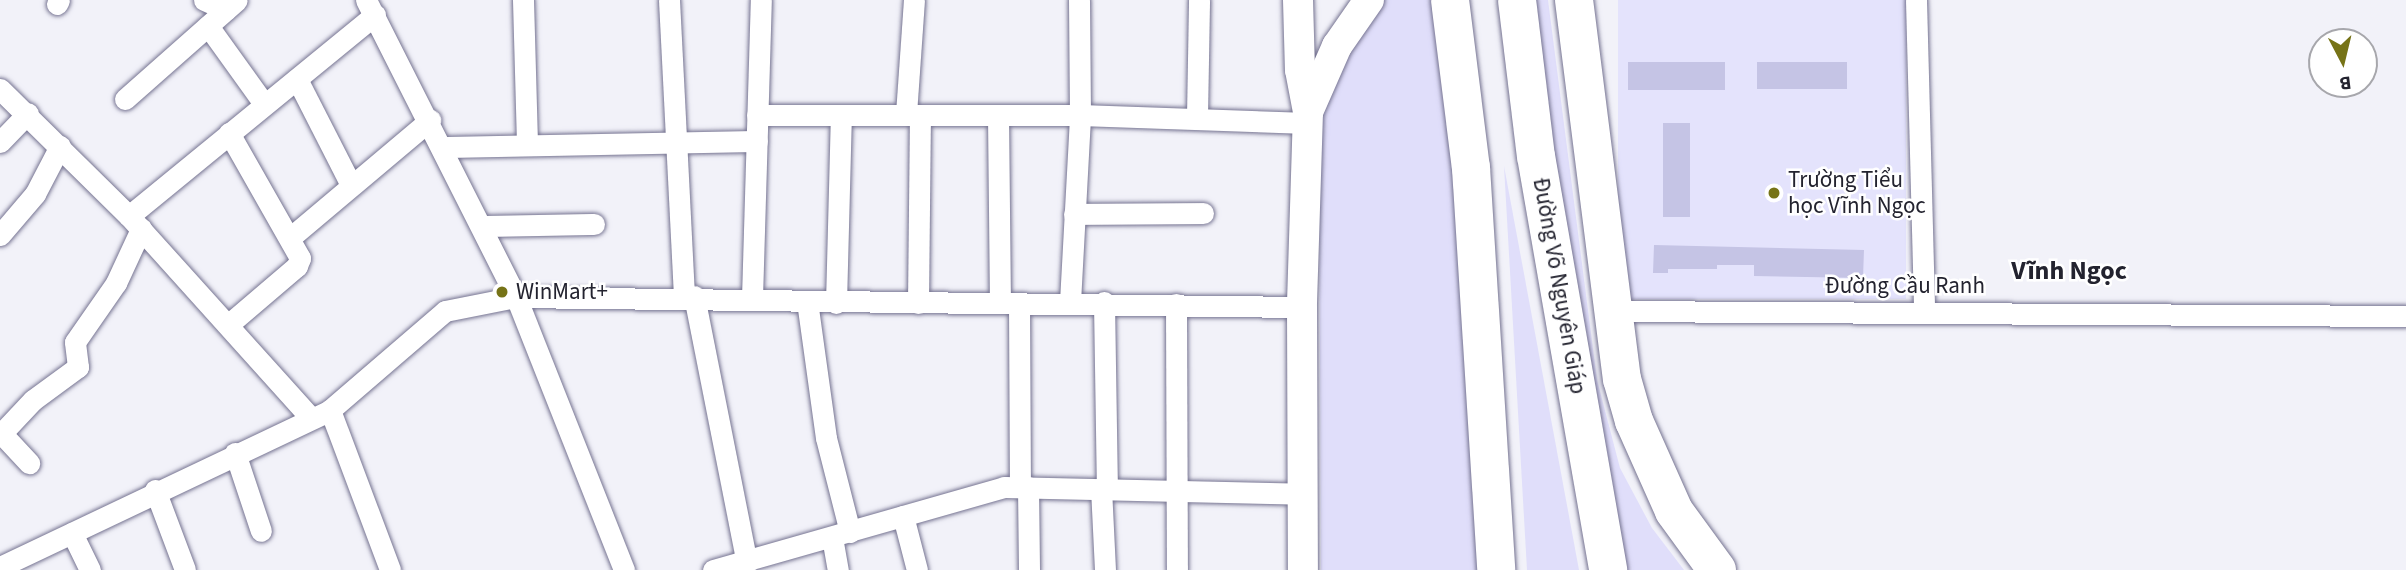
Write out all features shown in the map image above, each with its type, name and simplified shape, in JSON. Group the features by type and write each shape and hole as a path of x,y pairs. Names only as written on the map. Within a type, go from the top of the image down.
{"highway":[{"path":"1451,0 1471,168 1496,570"},
{"name":"Đường Võ Nguyên Giáp","path":"1517,0 1536,156 1608,570"},
{"path":"1574,0 1613,311 1634,421 1674,511 1717,570"}],"street":[{"path":"204,0 231,5"},
{"path":"523,0 527,145"},
{"path":"669,0 673,142 689,296 747,563"},
{"path":"752,298 761,0"},
{"path":"914,0 913,115 918,303"},
{"path":"1070,302 1080,115 1079,0"},
{"path":"1197,117 1199,0"},
{"path":"1298,0 1300,70 1308,118 1302,306 1303,570"},
{"path":"1308,118 1337,46 1368,0"},
{"path":"1916,0 1924,312"},
{"path":"125,99 231,5"},
{"path":"29,463 1,435 33,400 78,367 75,342 116,284 135,222 229,133 297,79 370,7 444,147 516,297 624,570"},
{"path":"208,26 264,104"},
{"path":"297,79 351,185"},
{"path":"0,89 28,113 135,222 229,324 321,414 390,570"},
{"path":"0,142 28,113"},
{"path":"757,115 1308,118"},
{"path":"836,303 841,115"},
{"path":"998,115 1029,570"},
{"path":"291,237 430,120"},
{"path":"229,133 291,237 300,258 297,266 229,324"},
{"path":"444,147 757,141"},
{"path":"0,235 35,194 60,146"},
{"path":"1074,214 1203,213"},
{"path":"482,226 594,224"},
{"path":"0,566 155,490 321,414 445,311 516,297 689,296 836,303 1104,302 1302,306"},
{"path":"807,301 841,535 838,570"},
{"path":"1104,302 1105,570"},
{"path":"1176,304 1177,570"},
{"name":"Đường Cầu Ranh","path":"1613,311 2406,316"},
{"path":"235,453 261,531"},
{"path":"713,570 747,563 778,562 841,535 1004,487 1303,494"},
{"path":"155,490 185,570"},
{"path":"903,516 917,570"},
{"path":"72,533 90,570"}],"shaded area":[{"path":"1379,0 1437,0 1459,172 1483,570 1321,570 1319,142 1325,95"},
{"path":"1518,0 1548,0 1597,380 1620,468 1652,528 1684,570 1623,570"},
{"name":"Trường Tiểu học Vĩnh Ngọc","path":"1618,0 1906,0 1906,299 1618,299"},
{"path":"1504,166 1579,570 1527,570"}],"building":[{"path":"1628,62 1725,62 1725,90 1628,90"},
{"path":"1757,62 1847,62 1847,89 1757,89"},
{"path":"1663,123 1690,123 1690,217 1663,217"},
{"path":"1654,245 1864,250 1863,278 1754,276 1754,265 1717,265 1717,269 1668,269 1668,273 1653,273"}],"place":[{"name":"Trường Tiểu học Vĩnh Ngọc","path":"1774,193"},
{"name":"WinMart+","path":"502,292"}],"district":[{"name":"Vĩnh Ngọc","path":"2069,271"}]}
